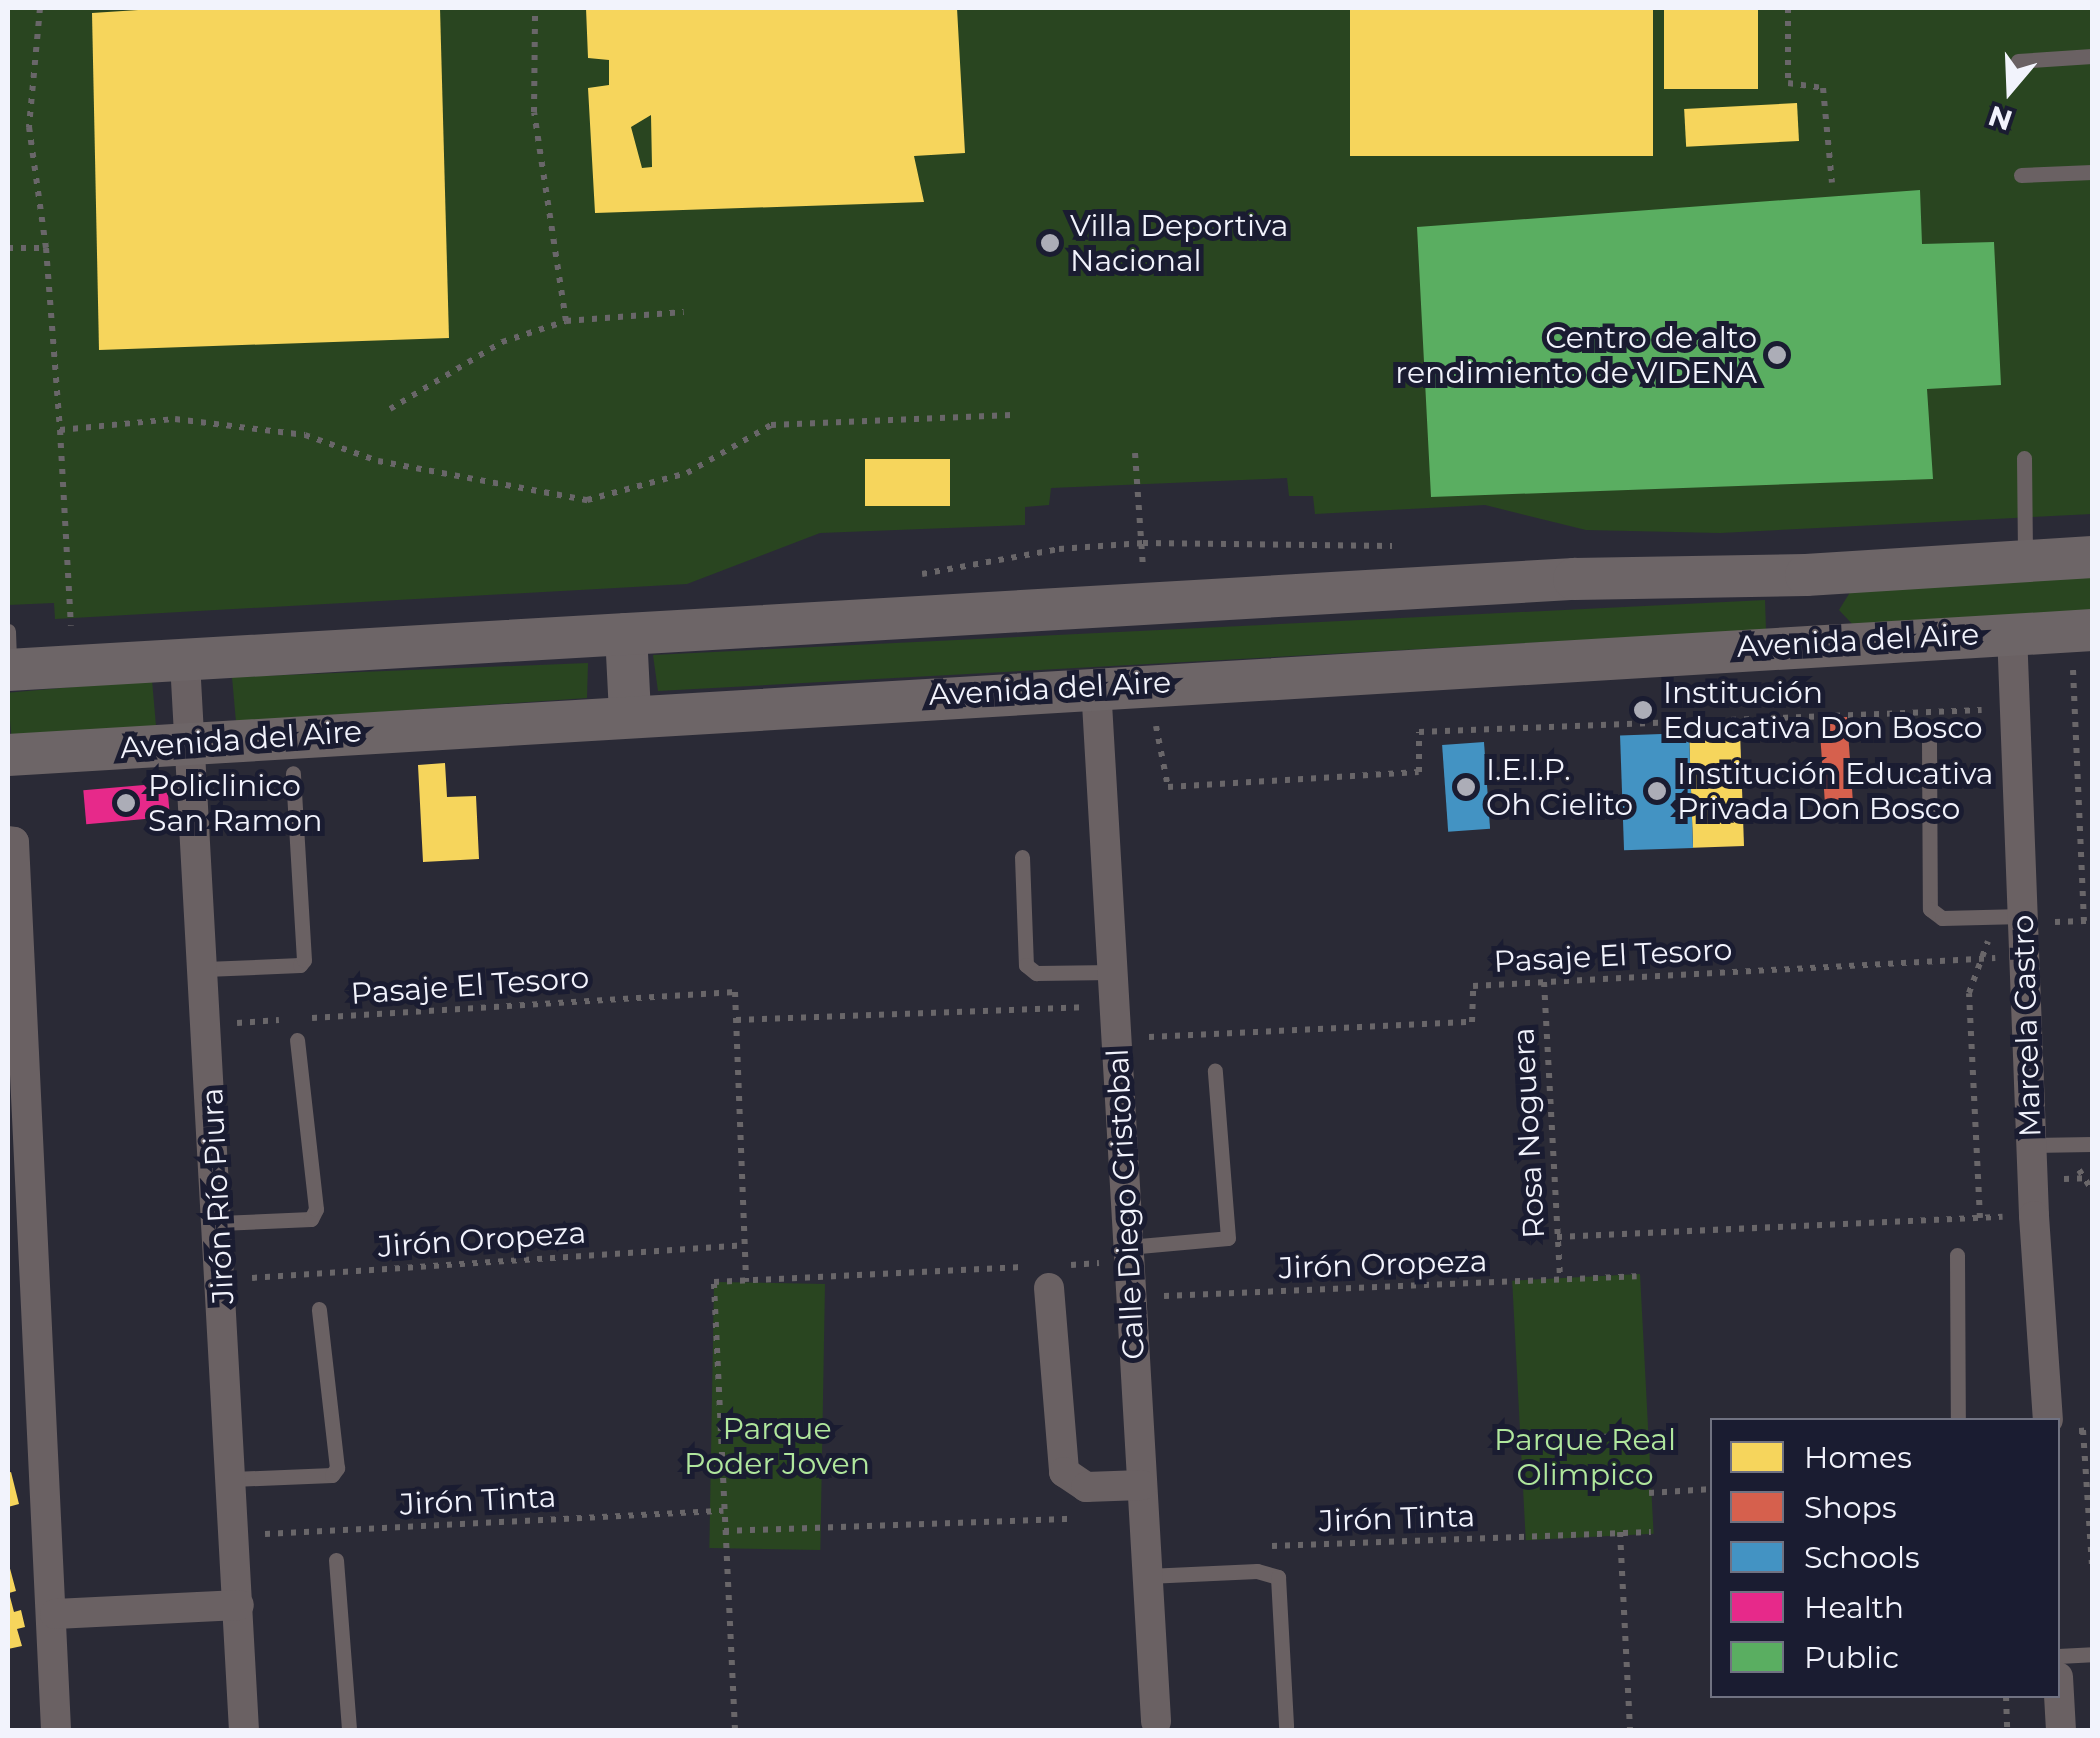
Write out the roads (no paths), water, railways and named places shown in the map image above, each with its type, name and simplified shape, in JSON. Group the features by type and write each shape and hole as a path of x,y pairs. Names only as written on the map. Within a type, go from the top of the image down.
{"main road":[{"path":"8,657 185,662 1574,579 1806,574 2092,557"},
{"path":"1806,574 1812,643"},
{"name":"Avenida del Aire","path":"8,755 2012,632 2082,644"},
{"path":"626,634 630,714"}],"street":[{"name":"Marcela Castro","path":"2012,632 2009,917 2026,956 2034,1216 2048,1418"},
{"name":"Jirón Río Piura","path":"185,662 206,969 244,1730"},
{"name":"Calle Diego Cristobal","path":"1096,686 1156,1721"},
{"path":"8,841 14,842 55,1614 56,1730"},
{"path":"1045,1273 1064,1472 1086,1487 1142,1484"},
{"path":"55,1614 239,1605"},
{"path":"2059,1698 2060,1730"}],"lane":[{"path":"2018,61 2092,56"},
{"path":"2021,176 2092,172"},
{"path":"2024,458 2025,561"},
{"path":"1930,740 1930,908 1942,918 2009,917"},
{"path":"206,969 300,966 304,960 293,773"},
{"path":"1022,857 1026,965 1036,973 1113,972"},
{"path":"219,1223 311,1219 316,1209 297,1040"},
{"path":"1129,1254 1228,1238 1215,1071"},
{"path":"2032,1145 2092,1144"},
{"path":"1957,1255 1958,1418"},
{"path":"233,1479 332,1475 338,1468 319,1309"},
{"path":"336,1560 349,1730"},
{"path":"1147,1576 1258,1571 1278,1577 1286,1727"},
{"path":"2060,1656 2092,1654"}],"place":[{"name":"Villa Deportiva Nacional","path":"1050,243"},
{"name":"Centro de alto rendimiento de VIDENA","path":"1777,355"},
{"name":"Institución Educativa Don Bosco","path":"1643,710"},
{"name":"I.E.I.P. Oh Cielito","path":"1466,787"},
{"name":"Institución Educativa Privada Don Bosco","path":"1657,791"},
{"name":"Policlinico San Ramon","path":"126,803"}],"park label":[{"name":"Parque Poder Joven","path":"777,1446"},
{"name":"Parque Real Olimpico","path":"1585,1457"}]}
